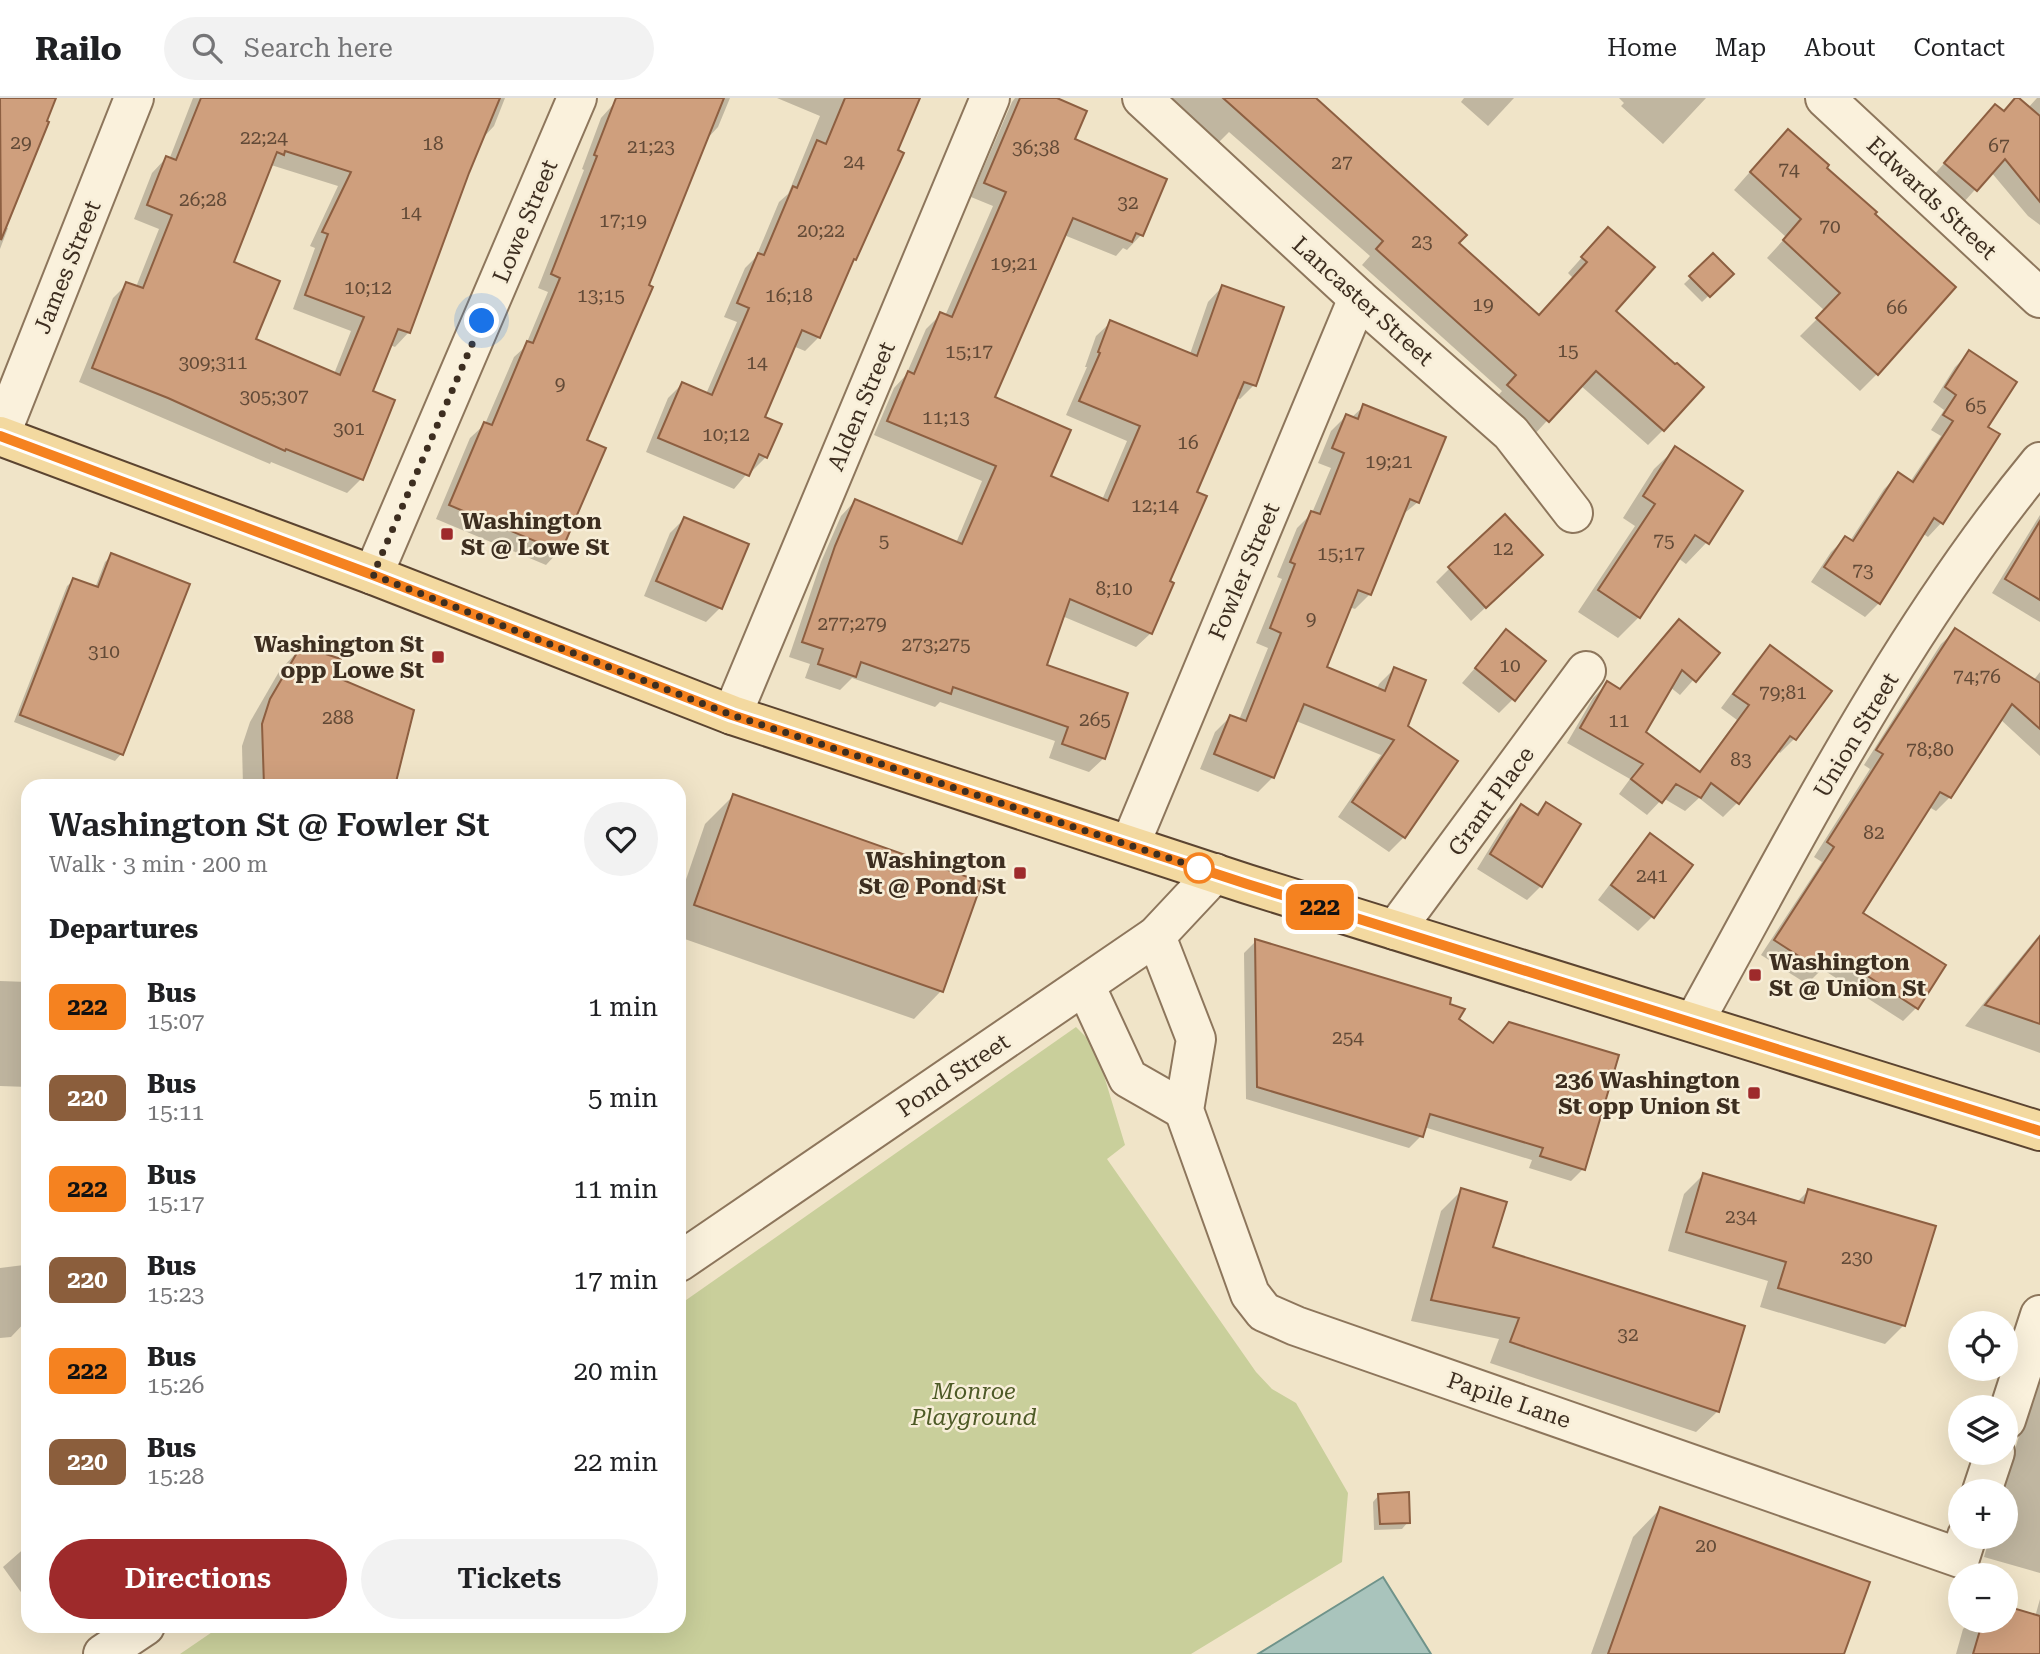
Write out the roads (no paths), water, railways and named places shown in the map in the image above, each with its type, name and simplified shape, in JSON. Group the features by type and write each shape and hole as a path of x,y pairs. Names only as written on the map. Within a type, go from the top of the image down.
{"main road":[{"path":"0,436 373,575 732,715 1395,930 2040,1131"}],"street":[{"name":"James Street","path":"0,436 134,98"},
{"name":"Lowe Street","path":"373,575 577,98"},
{"name":"Alden Street","path":"732,715 990,98"},
{"name":"Lancaster Street","path":"1142,98 1358,298 1511,433 1573,513"},
{"name":"Edwards Street","path":"1825,98 2040,298"},
{"name":"Fowler Street","path":"1129,845 1358,298"},
{"name":"Union Street","path":"1695,1022 1863,717 1996,515 2040,462"},
{"name":"Grant Place","path":"1395,930 1586,671"},
{"name":"Pond Street","path":"686,1257 1156,936 1216,873"},
{"name":"Papile Lane","path":"1156,936 1196,1039 1184,1110 1250,1294 1264,1312 1296,1326 1948,1542"},
{"path":"1085,985 1128,1078 1184,1110"},
{"path":"2014,1395 2040,1315"},
{"path":"103,1654 134,1633"}],"water":[{"path":"1383,1577 1431,1654 1258,1654"}],"place":[{"name":"Washington St @ Lowe St","path":"447,534"},
{"name":"Washington St opp Lowe St","path":"438,657"},
{"name":"Washington St @ Pond St","path":"1020,873"},
{"name":"Washington St @ Union St","path":"1755,975"},
{"name":"236 Washington St opp Union St","path":"1754,1093"}],"park label":[{"name":"Monroe Playground","path":"974,1404"}]}
